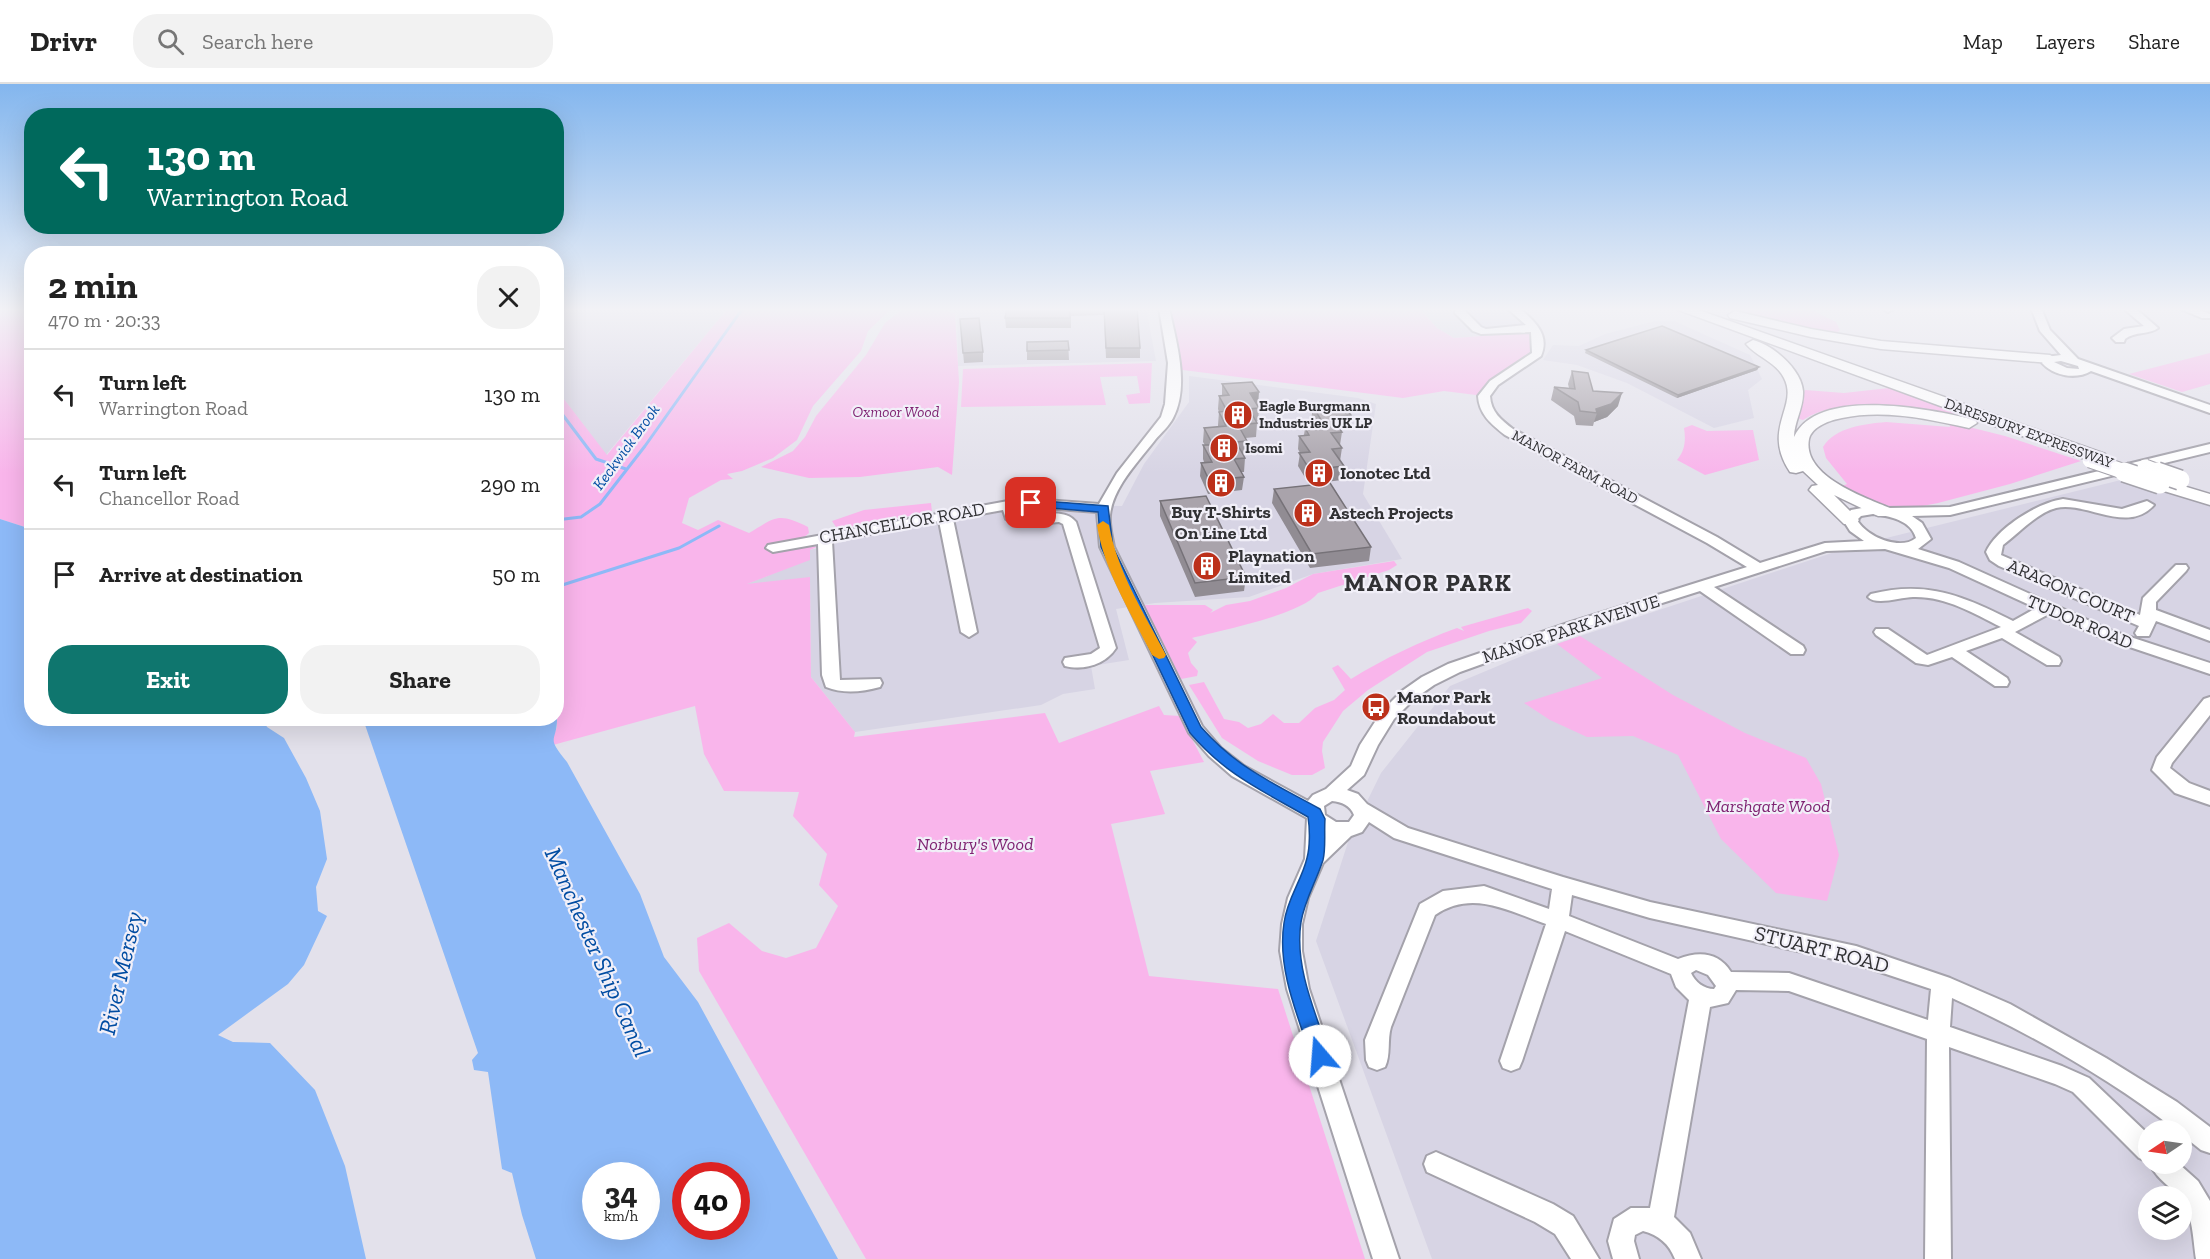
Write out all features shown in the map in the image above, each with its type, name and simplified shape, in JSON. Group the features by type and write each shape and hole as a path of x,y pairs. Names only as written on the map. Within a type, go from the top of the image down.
{"main road":[{"path":"1780,363 1794,378 1796,396 1784,441 1786,450 1799,472 1850,521"},
{"name":"DARESBURY EXPRESSWAY","path":"1833,363 2100,458"},
{"name":"DARESBURY EXPRESSWAY","path":"1844,363 2100,458"},
{"path":"1886,512 1835,490 1809,467 1802,456 1799,445 1802,435 1810,426 1824,417 1853,411 1886,410 1916,413 1985,427 2100,458 2210,499"},
{"path":"2169,482 2210,490"}],"street":[{"path":"1174,363 1172,406 1167,418 1118,482 1104,508 1103,526 1107,547 1195,729 1215,752 1238,771 1276,790 1328,827 1348,829"},
{"name":"MANOR FARM ROAD","path":"1524,363 1494,383 1485,396 1488,412 1495,422 1509,432 1712,540 1759,568"},
{"path":"2048,363 2054,367 2079,366 2210,409"},
{"path":"2075,363 2079,366"},
{"path":"1850,521 1852,516 1864,511 1950,511 2210,448"},
{"name":"CHANCELLOR ROAD","path":"773,548 1008,505 1031,503 1104,508"},
{"name":"ARAGON COURT","path":"2147,505 2136,512 2111,513 2062,503 2049,505 1997,543 1993,552 1995,557 2004,563 2148,618 2210,636"},
{"path":"1008,505 1011,516 1020,520 1059,517 1069,522 1108,648 1105,654 1095,659 1071,662"},
{"path":"1890,546 1914,546 1950,511"},
{"name":"TUDOR ROAD","path":"1886,512 1916,525 1924,537 1954,565"},
{"path":"945,515 969,632"},
{"name":"TUDOR ROAD","path":"1850,521 1858,533 1866,538 1954,565 2046,609 2135,645 2210,669"},
{"name":"MANOR PARK AVENUE","path":"1825,547 1850,521"},
{"path":"825,537 832,683 841,687 873,683"},
{"name":"MANOR PARK AVENUE","path":"1329,795 1358,770 1369,745 1388,715 1408,695 1428,681 1476,659 1825,547 1890,546"},
{"name":"ARAGON COURT","path":"2135,645 2148,618 2148,601 2181,568"},
{"path":"1703,586 1797,650"},
{"path":"1876,597 1899,591 1919,590 1942,594 2008,629 2052,662"},
{"path":"1882,632 1922,659 1928,660 2008,629 2046,609"},
{"path":"1953,650 2001,682"},
{"path":"2210,703 2163,761 2161,770 2182,788 2210,798"},
{"name":"MANOR PARK AVENUE","path":"1358,770 1360,807"},
{"path":"1276,790 1348,797 1360,807 1362,820 1348,829 1315,859"},
{"path":"1329,795 1315,803 1315,859 1298,898 1292,924 1291,951 1298,989 1386,1259"},
{"name":"STUART ROAD","path":"1360,807 1401,833"},
{"name":"STUART ROAD","path":"1348,829 1401,833 1563,885 1650,910 1856,955 1942,984 2002,1011 2098,1065 2169,1110 2210,1142"},
{"path":"1511,1061 1558,920 1563,885"},
{"path":"1377,1060 1376,1040 1380,1026 1428,910 1443,899 1484,894 1558,920 1681,969"},
{"path":"1689,962 1703,962 1717,969 1726,981 1727,987 1721,995 1716,997 1701,996 1687,987 1680,975 1681,969 1689,962"},
{"path":"1726,981 1789,982 2062,1076 2080,1085 2138,1140"},
{"path":"1938,1259 1938,1032 1942,984"},
{"path":"1660,1222 1701,996"},
{"path":"1436,1164 1544,1213 1564,1225 1586,1259"},
{"path":"2172,1174 2189,1190 2200,1207 2209,1259"},
{"path":"1626,1259 1620,1238 1623,1228 1638,1218 1660,1222 1680,1238 1688,1259"}],"shaded area":[{"path":"564,363 682,363 606,455 564,399"},
{"path":"958,363 1083,363 958,366"},
{"path":"1562,363 1754,363 1762,379 1748,390 1754,418 1714,428 1627,383 1577,365"},
{"path":"1189,376 1358,398 1376,404 1363,494 1402,559 1313,574 1249,597 1155,603 1116,609 1129,660 1091,666 1095,689 1063,694 1041,705 855,732 811,677 810,578 744,585 810,559 810,550 933,520 1067,505 1122,506 1144,464 1189,402"},
{"path":"2129,478 2210,506 2210,1259 1432,1259 1316,941 1350,836 1381,773 1450,686 1529,653 1850,547"}],"green space":[{"path":"0,363 24,363 24,527 0,519"},
{"name":"Norbury's Wood","path":"683,363 851,363 813,406 797,440 773,458 742,471 727,474 733,479 721,480 689,498 682,523 698,530 718,520 749,533 772,520 783,518 808,527 809,533 802,539 769,546 771,552 808,546 817,547 810,550 810,560 747,584 810,577 811,677 855,732 854,737 1045,713 1059,743 1159,706 1164,715 1180,716 1204,762 1150,771 1165,814 1111,824 1149,976 1278,989 1365,1259 866,1259 699,971 697,938 729,923 762,951 786,958 816,948 838,906 819,885 827,854 793,816 799,792 724,791 704,754 695,706 553,745 557,726 564,726 564,399 607,455"},
{"name":"Oxmoor Wood","path":"860,363 958,363 959,382 952,475 938,467 860,477 809,478 761,467 793,451 805,437 816,416"},
{"path":"1152,363 1150,403 1129,404 1126,395 1140,393 1137,376 1100,377 1106,405 961,407 963,369"},
{"path":"1174,363 1526,363 1484,396 1444,391 1403,398 1175,369"},
{"path":"2172,363 2210,363 2210,384 2182,392 2129,374"},
{"path":"1889,388 1963,415 1959,417 1901,407 1858,405 1819,412 1803,420 1796,418 1805,390 1844,393"},
{"path":"1886,422 1950,427 1949,422 2005,436 2081,461 2010,484 1938,503 1912,508 1894,508 1838,488 1847,484 1826,458 1823,447 1828,440 1843,431"},
{"path":"1692,425 1707,431 1753,430 1759,460 1705,475 1677,460 1684,445 1684,428"},
{"path":"931,503 932,512 843,528 836,527 832,521 864,510"},
{"path":"1394,561 1397,565 1389,570 1318,593 1309,601 1279,615 1192,638 1197,642 1188,653 1191,663 1198,671 1197,676 1181,679 1144,605 1205,605 1213,610 1210,613 1226,605 1250,601 1286,588 1313,574"},
{"path":"1528,608 1532,611 1521,623 1427,652 1368,690 1343,711 1323,742 1325,768 1312,775 1292,775 1258,761 1222,738 1189,685 1204,682 1224,719 1239,722 1248,728 1261,724 1273,714 1284,723 1299,723 1315,708 1334,700 1345,690 1332,668 1338,665 1351,679 1389,657 1443,633 1457,628 1464,631 1461,627"},
{"name":"Marshgate Wood","path":"1580,636 1673,695 1745,733 1806,758 1821,784 1839,855 1827,901 1776,893 1721,839 1678,755 1633,736 1587,737 1550,720 1524,703 1602,678 1557,644"}],"water":[{"name":"River Mersey","path":"0,519 24,527 24,726 266,726 284,738 306,778 320,811 327,859 316,887 318,911 327,916 304,965 288,984 218,1035 233,1042 270,1043 315,1090 345,1166 366,1259 0,1259"},
{"name":"Manchester Ship Canal","path":"365,726 557,726 554,739 556,747 567,762 640,894 664,957 698,1002 838,1259 536,1259 512,1173 502,1169 488,1072 474,1070 472,1060 478,1053"}],"building":[{"path":"1612,363 1749,363 1759,367 1678,395"},
{"path":"1572,371 1588,373 1593,391 1622,393 1611,404 1596,409 1597,413 1580,411 1578,402 1554,387 1575,389"},
{"path":"1252,382 1259,392 1250,393 1259,408 1249,409 1257,423 1238,425 1247,441 1236,442 1245,458 1234,459 1244,477 1209,480 1201,463 1212,462 1203,445 1213,445 1204,428 1226,426 1219,412 1227,411 1219,396 1229,395 1222,384"},
{"path":"1344,404 1351,415 1331,417 1342,432 1331,433 1342,448 1332,449 1344,466 1310,470 1299,453 1310,452 1299,436 1309,435 1305,428 1325,426 1313,407"},
{"path":"1330,483 1371,547 1312,554 1274,489"},
{"path":"1206,496 1246,577 1195,583 1160,501"}],"waterway":[{"name":"Keckwick Brook","path":"564,519 581,517 600,504 645,446 704,363"},
{"path":"564,417 596,459 626,469"},
{"path":"564,584 679,548 719,526"}],"slow traffic":[{"path":"1103,525 1107,547 1121,581 1159,655"}],"place":[{"name":"Eagle Burgmann Industries UK LP","path":"1238,415"},
{"name":"Isomi","path":"1224,448"},
{"name":"Ionotec Ltd","path":"1319,473"},
{"name":"Buy T-Shirts On Line Ltd","path":"1221,483"},
{"name":"Astech Projects","path":"1308,513"},
{"name":"Playnation Limited","path":"1207,566"},
{"name":"Manor Park Roundabout","path":"1376,707"}],"district":[{"name":"MANOR PARK","path":"1428,582"}],"route":[{"path":"1031,503 1104,508 1103,526 1107,547 1121,581 1195,729 1215,752 1238,771 1314,813 1317,819 1315,859 1298,898 1292,924 1291,951 1298,989 1320,1056"}]}
